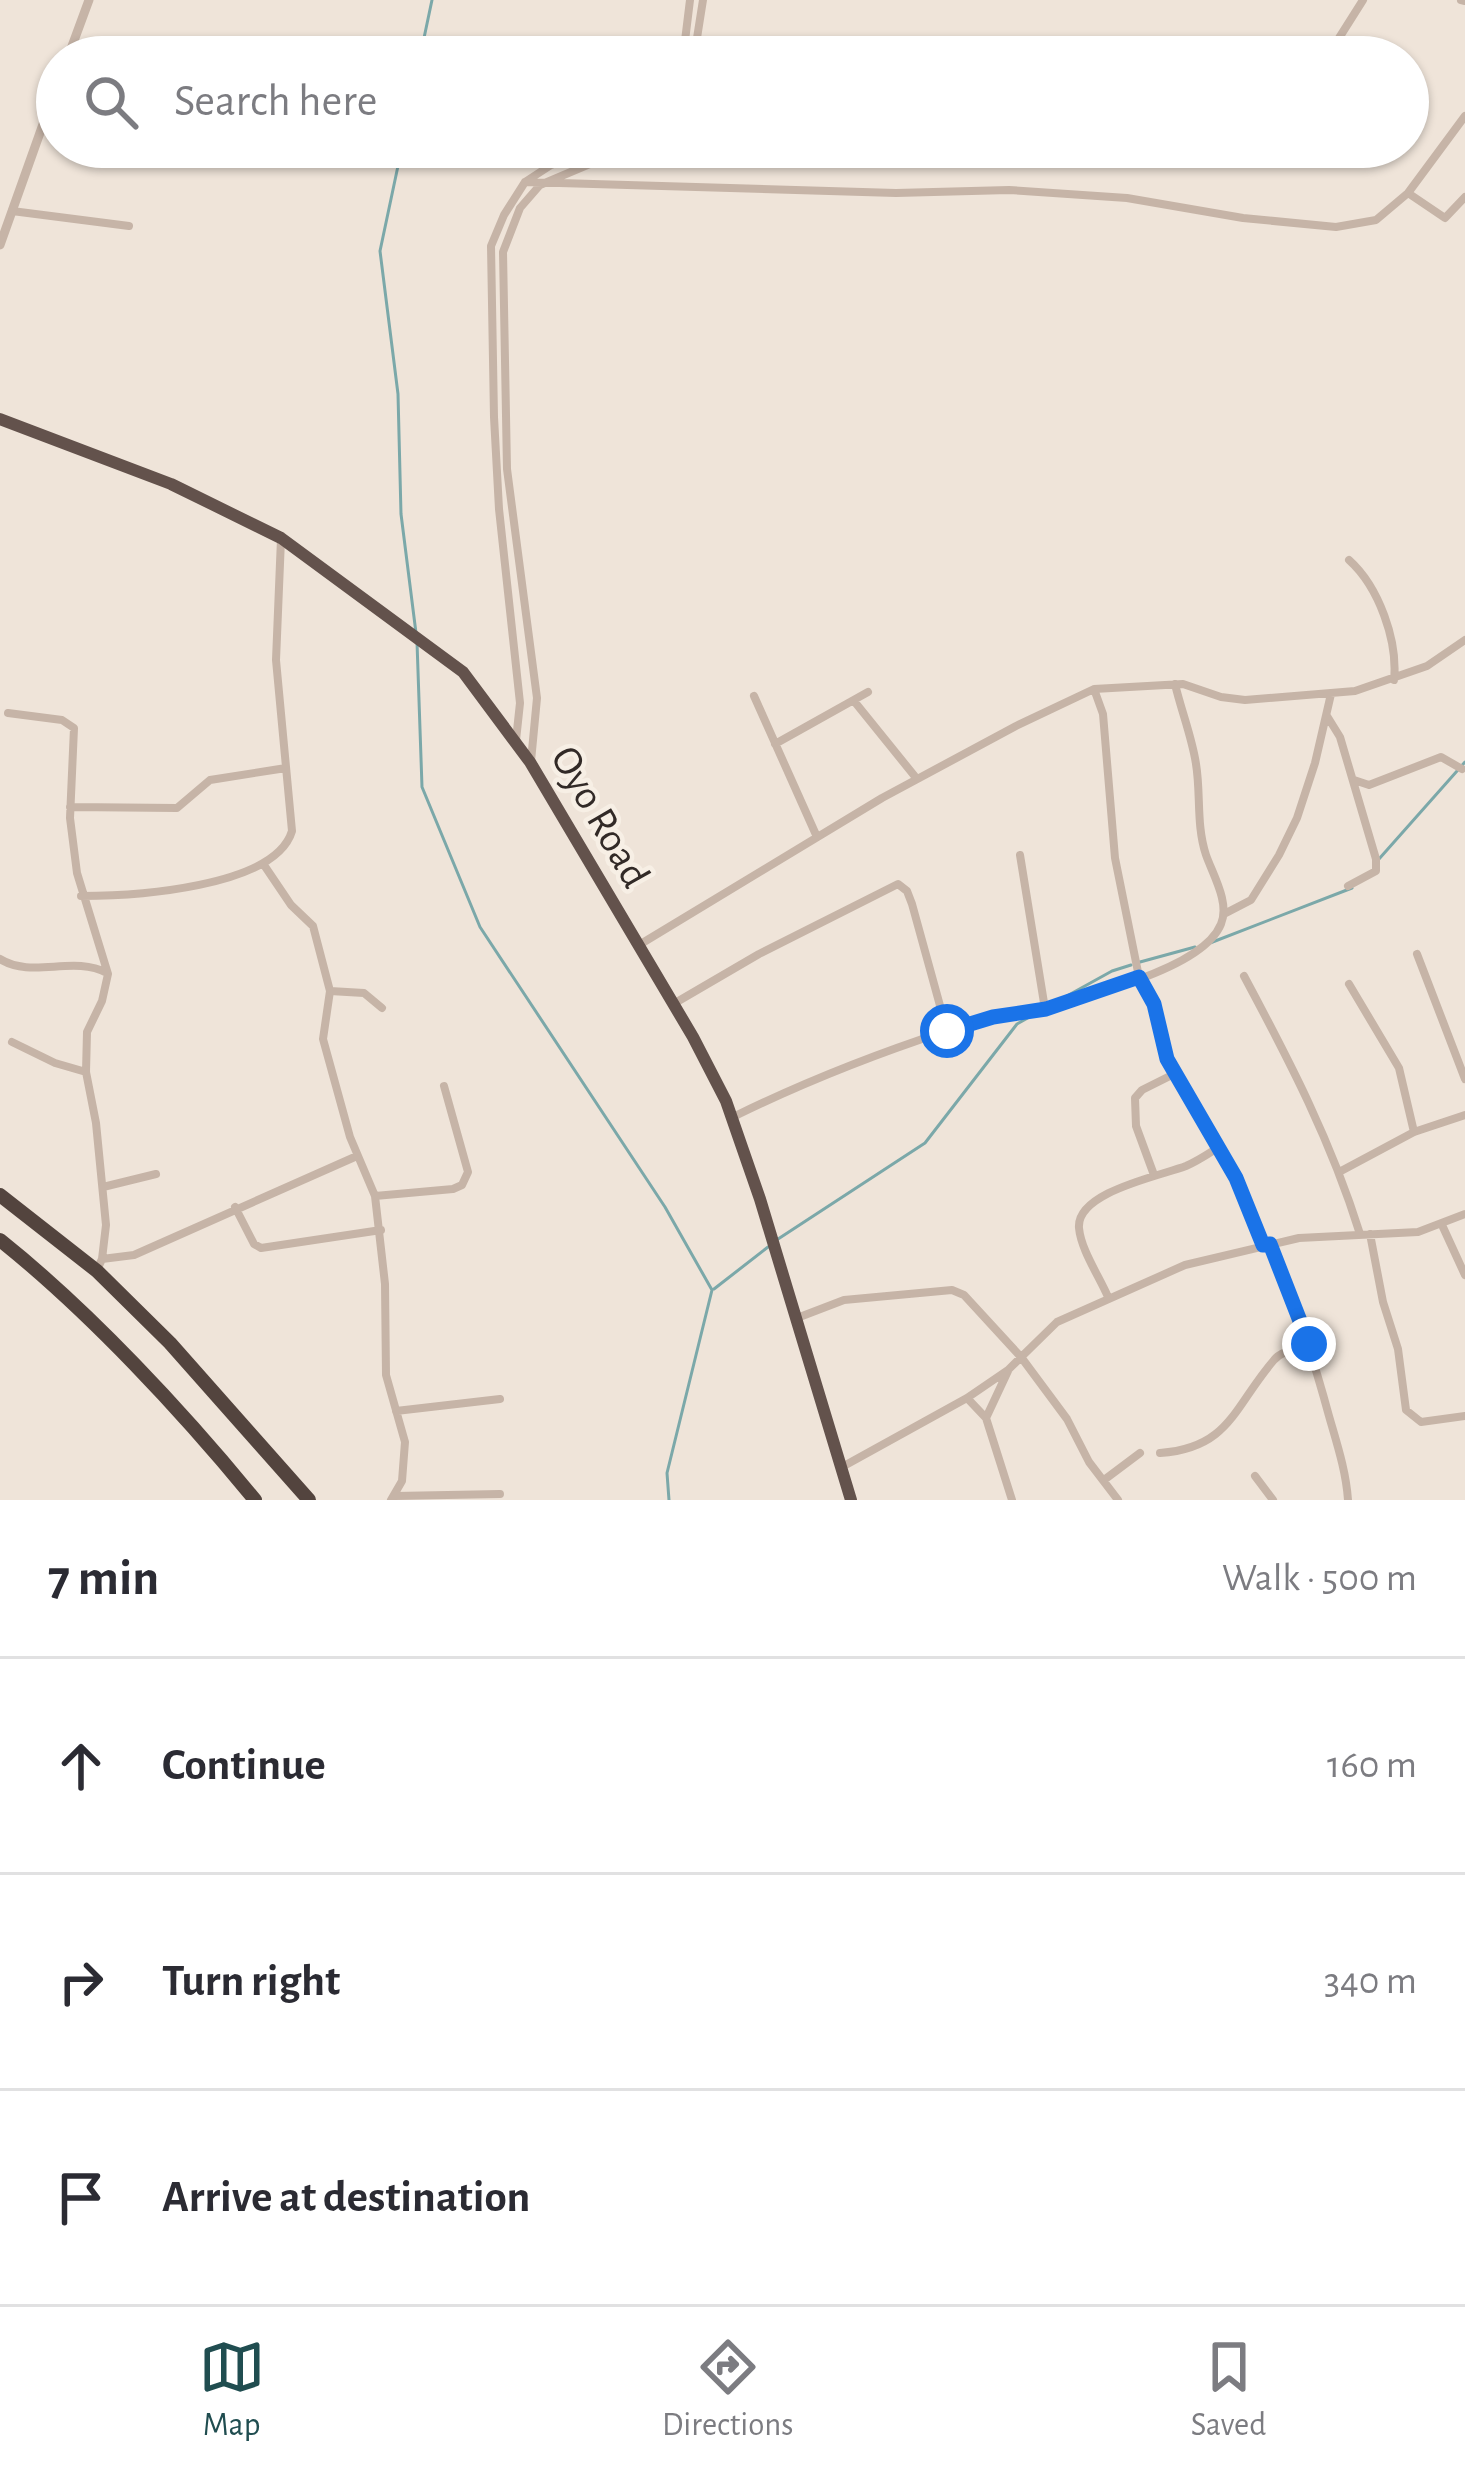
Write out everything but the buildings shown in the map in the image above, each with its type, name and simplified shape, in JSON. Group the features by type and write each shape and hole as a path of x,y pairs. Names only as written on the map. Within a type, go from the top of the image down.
{"highway":[{"name":"Oyo Road","path":"0,419 171,484 281,538 463,672 530,762 674,1004 732,1118 851,1500"},
{"path":"0,1195 99,1265 309,1500"},
{"path":"0,1240 207,1442 255,1500"}],"street":[{"path":"76,36 89,0"},
{"path":"686,36 690,0"},
{"path":"697,36 703,0"},
{"path":"1340,36 1363,0"},
{"path":"1429,165 1465,116"},
{"path":"0,245 36,141"},
{"path":"516,740 520,703 499,509 490,260 504,214 525,182 546,168"},
{"path":"530,762 537,698 507,470 503,252 520,208 541,185 581,168"},
{"path":"525,182 896,193 1009,190 1126,198 1243,218 1336,226 1376,220 1408,194 1427,168"},
{"path":"1408,194 1445,218 1465,196"},
{"path":"10,211 129,226"},
{"path":"82,896 123,896 235,876 264,865 288,843 292,831 276,661 281,538"},
{"path":"1349,560 1372,589 1390,635 1394,680"},
{"path":"638,946 917,778 1094,689 1175,684 1245,700 1331,694 1394,680 1426,667 1465,640"},
{"path":"1175,684 1196,760 1203,847 1224,914"},
{"path":"1094,689 1103,714 1115,858 1137,969 1154,1004 1160,1040 1219,1147 1309,1344 1346,1475 1348,1500"},
{"path":"775,744 868,692"},
{"path":"732,1118 867,1058 993,1017 1046,1009 1137,969 1193,956 1208,946 1224,914 1251,900 1279,855 1297,818 1331,694"},
{"path":"754,696 817,837"},
{"path":"854,700 917,778"},
{"path":"8,713 62,720 74,728 70,807 82,896 108,974 103,1001 87,1032 86,1072 106,1236 99,1265 134,1256 356,1156"},
{"path":"1326,715 1334,723 1353,779 1376,866 1348,886"},
{"path":"1353,779 1370,785 1441,757 1462,769"},
{"path":"70,807 177,808 210,780 286,768"},
{"path":"1021,855 1046,1009"},
{"path":"264,865 291,905 313,926 330,991 323,1039 356,1156 375,1196 381,1230 386,1375 404,1442 402,1481 393,1498"},
{"path":"674,1004 759,954 898,884 912,904 947,1031"},
{"path":"1417,954 1465,1079"},
{"path":"0,958 11,966 26,967 90,964 108,974"},
{"path":"1244,976 1312,1101 1365,1234 1397,1349 1406,1410 1420,1422 1465,1416"},
{"path":"1349,984 1399,1068 1414,1132"},
{"path":"330,991 364,993 382,1008"},
{"path":"12,1042 55,1064 86,1072"},
{"path":"1154,1175 1136,1126 1135,1098 1176,1073"},
{"path":"375,1196 462,1185 468,1172 444,1086"},
{"path":"1341,1171 1414,1132 1465,1114"},
{"path":"1108,1297 1081,1238 1080,1216 1096,1200 1192,1164 1219,1147"},
{"path":"103,1187 156,1174"},
{"path":"236,1207 254,1244 261,1248 381,1230"},
{"path":"842,1467 968,1398 1008,1370 1057,1322 1185,1265 1266,1244 1418,1232 1465,1214"},
{"path":"1442,1225 1465,1275"},
{"path":"796,1318 844,1300 952,1290 964,1295 1021,1357 1118,1500"},
{"path":"1160,1454 1184,1452 1215,1438 1274,1360 1309,1344"},
{"path":"986,1418 1008,1370"},
{"path":"968,1398 986,1418 1012,1500"},
{"path":"396,1411 500,1399"},
{"path":"1105,1480 1140,1453"},
{"path":"1255,1476 1273,1500"},
{"path":"393,1498 500,1494"}],"waterway":[{"path":"424,36 432,0"},
{"path":"398,168 380,251 398,394 401,514 416,633"},
{"path":"417,642 422,787 480,927 665,1207 712,1290 667,1473 669,1500"},
{"path":"1379,859 1465,762"},
{"path":"1210,943 1352,888"},
{"path":"1140,962 1195,947"},
{"path":"1065,997 1131,965"},
{"path":"775,1241 925,1143 1017,1024 1040,1011"},
{"path":"714,1289 768,1247"}],"route":[{"path":"947,1031 993,1017 1046,1009 1139,977 1154,1004 1167,1059 1236,1178 1263,1245 1270,1244 1309,1344"}]}
